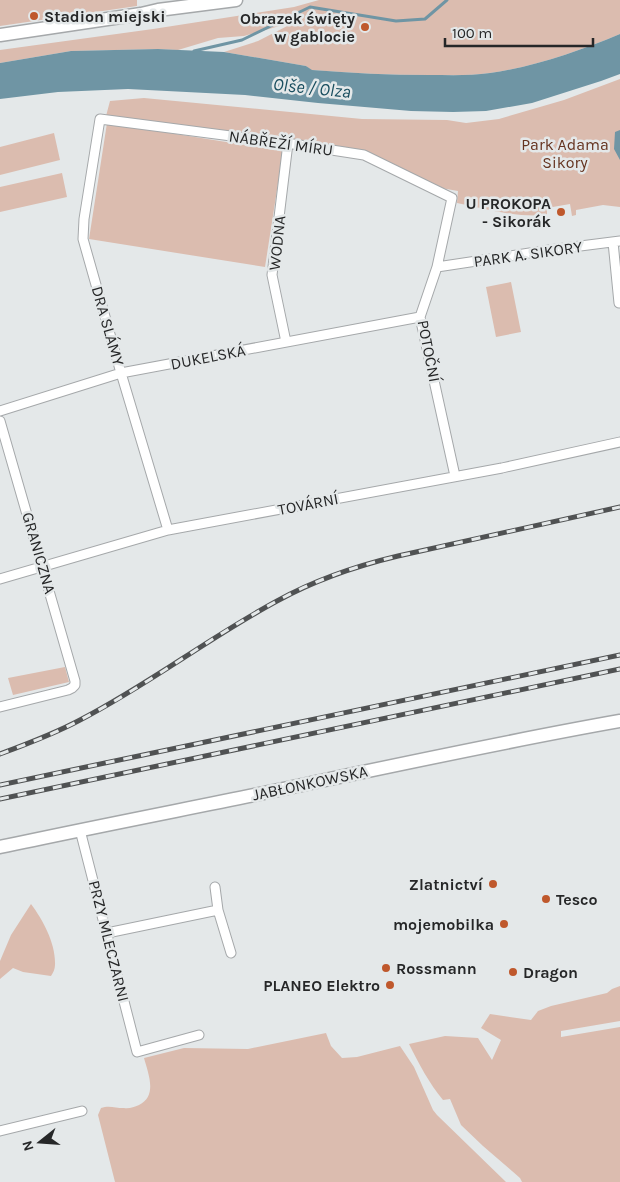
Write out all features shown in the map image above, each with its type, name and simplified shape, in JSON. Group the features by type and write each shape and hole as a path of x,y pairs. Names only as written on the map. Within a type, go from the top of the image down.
{"main road":[{"path":"0,35 158,10 236,0"},
{"name":"JABŁONKOWSKA","path":"0,846 620,720"}],"street":[{"name":"NÁBŘEŽÍ MÍRU","path":"100,119 364,155 452,198"},
{"name":"DRA SLÁMY","path":"100,119 84,219 83,239 168,530"},
{"name":"WODNA","path":"286,342 272,275 288,144"},
{"name":"POTOČNÍ","path":"452,198 436,267 420,317 455,476"},
{"name":"PARK A. SIKORY","path":"436,267 616,241"},
{"path":"616,241 619,303"},
{"name":"DUKELSKÁ","path":"0,411 121,373 420,317"},
{"name":"GRANICZNA","path":"0,421 75,685 68,690 0,706"},
{"name":"TOVÁRNÍ","path":"0,579 168,530 502,468 620,442"},
{"name":"PRZY MLECZARNI","path":"80,830 137,1052 199,1036"},
{"path":"215,887 218,910 231,952"},
{"path":"107,933 218,910"},
{"path":"0,1131 82,1111"}],"green space":[{"name":"Stadion miejski","path":"0,0 137,0 137,6 0,26"},
{"path":"319,0 620,0 620,34 539,63 467,75 414,75 311,70 306,66 224,52 258,41 297,21 244,36 218,38 178,50 71,51 0,63 0,50 294,7"},
{"name":"Park Adama Sikory","path":"620,79 620,207 603,205 576,210 576,215 572,216 570,204 547,208 547,215 536,216 502,212 457,203 458,191 441,188 367,151 106,116 110,101 144,98 362,119 447,120 466,123 499,119 564,100"},
{"path":"107,123 283,151 265,267 89,239"},
{"path":"54,133 60,160 0,175 0,147"},
{"path":"62,173 67,197 0,212 0,187"},
{"path":"511,282 521,332 496,337 486,287"},
{"path":"65,667 69,682 13,695 8,678"},
{"path":"31,904 40,917 51,941 55,957 54,971 51,976 23,972 13,968 0,979 0,961 11,935"},
{"path":"620,986 620,1021 561,1031 561,1037 620,1027 620,1182 522,1182 520,1178 461,1125 450,1099 443,1100 438,1094 424,1073 409,1044 445,1036 478,1038 492,1060 501,1040 481,1028 490,1014 531,1020 538,1011 551,1006 607,993"},
{"path":"326,1033 331,1046 342,1058 357,1057 400,1046 414,1067 433,1110 506,1182 115,1182 98,1115 101,1108 104,1107 130,1108 145,1101 150,1090 150,1084 144,1058 184,1048 248,1049"}],"water":[{"name":"Olše / Olza","path":"620,34 620,74 532,103 486,111 411,111 245,95 128,89 58,92 0,99 0,63 71,51 158,49 224,52 306,66 312,70 414,75 467,75 539,63"},
{"path":"620,130 620,160 614,149 615,132"}],"waterway":[{"path":"194,51 242,40 310,7 396,21 425,19 447,0"}],"railway":[{"path":"0,754 30,743 80,720 130,692 252,615 291,593 321,580 367,564 398,556 620,507"},
{"path":"0,785 620,655"},
{"path":"0,799 620,669"}],"place":[{"name":"Stadion miejski","path":"34,16"},
{"name":"Obrazek święty w gablocie","path":"365,27"},
{"name":"U PROKOPA - Sikorák","path":"561,212"},
{"name":"Zlatnictví","path":"493,884"},
{"name":"Tesco","path":"546,899"},
{"name":"mojemobilka","path":"504,924"},
{"name":"Rossmann","path":"386,968"},
{"name":"Dragon","path":"513,972"},
{"name":"PLANEO Elektro","path":"390,985"}]}
